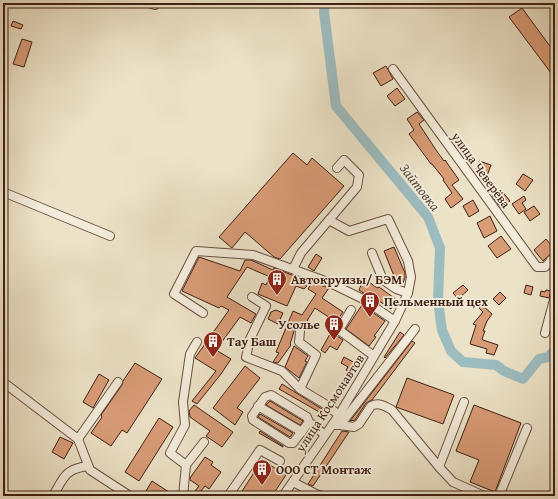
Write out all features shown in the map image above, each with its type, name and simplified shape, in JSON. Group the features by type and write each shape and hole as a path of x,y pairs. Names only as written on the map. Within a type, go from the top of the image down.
{"street":[{"name":"улица Чеверёва","path":"393,70 537,267 545,267 553,258"},
{"path":"293,269 301,253 357,187 359,175 344,160 337,168"},
{"path":"3,192 110,236"},
{"name":"улица Космонавтов","path":"283,496 325,435 336,425 339,415 395,321 408,294 411,277 408,261 388,219 349,231 329,220"},
{"path":"203,313 174,294 196,251 253,254 328,282 363,299 395,321"},
{"path":"372,253 382,280 396,289 408,294"},
{"path":"553,258 555,270"},
{"path":"545,333 555,296"},
{"path":"252,297 266,306 250,339 246,357 282,372 300,389 325,404 339,415"},
{"path":"351,310 339,330 374,356"},
{"path":"336,425 415,328"},
{"path":"300,332 299,342 316,355 300,389"},
{"path":"186,465 170,453 185,425 183,402 190,354 198,342"},
{"path":"78,439 118,382"},
{"path":"7,385 78,439 90,470 130,496"},
{"path":"309,422 293,443 289,443 253,420 252,416 265,397 271,395 307,417 309,422 325,435"},
{"path":"439,467 464,402"},
{"path":"336,425 354,426 359,424 371,406 375,404 392,410 453,482 484,496"},
{"path":"258,406 302,432"},
{"path":"499,496 527,428"},
{"path":"183,496 186,465 204,442"},
{"path":"228,496 260,450 280,461"},
{"path":"53,496 66,473 76,468 88,466"},
{"path":"293,482 322,496"}],"building":[{"path":"522,8 555,53 555,70 551,73 509,17"},
{"path":"13,21 23,25 21,29 11,26"},
{"path":"22,39 32,42 24,67 13,64"},
{"path":"386,66 393,79 381,86 373,73"},
{"path":"397,88 405,99 395,106 387,96"},
{"path":"417,112 424,120 419,124 436,150 459,180 452,185 463,199 451,208 445,199 452,193 443,180 444,179 409,134 414,130 407,119"},
{"path":"293,153 307,165 312,158 344,186 280,259 274,257 245,232 232,248 219,237"},
{"path":"479,161 491,165 487,176 475,172"},
{"path":"523,174 533,180 525,191 516,184"},
{"path":"500,189 510,201 501,208 492,196"},
{"path":"524,196 526,200 522,203 526,209 519,214 512,204"},
{"path":"473,200 479,211 469,217 463,206"},
{"path":"534,206 540,214 530,221 524,212"},
{"path":"490,216 497,231 484,238 477,223"},
{"path":"501,236 511,249 497,258 488,246"},
{"path":"546,239 555,250 543,261 534,250"},
{"path":"394,247 405,273 405,278 402,285 393,280 394,276 384,251"},
{"path":"316,254 322,258 314,271 308,267"},
{"path":"199,257 240,271 245,260 251,260 273,270 274,268 297,277 296,279 307,286 304,289 296,286 287,306 258,294 262,283 266,285 270,277 247,267 227,297 256,314 251,323 240,317 216,350 231,359 197,404 192,401 216,371 195,358 229,310 221,306 219,308 182,291"},
{"path":"364,278 397,300 391,309 376,299 375,301 359,290"},
{"path":"312,282 329,288 322,298 343,312 336,322 315,308 308,319 305,329 300,326 295,328 290,344 291,345 278,363 273,362 279,353 276,352 293,311 302,315 316,294 308,289"},
{"path":"463,285 468,290 458,299 453,293"},
{"path":"526,285 533,287 531,295 524,293"},
{"path":"546,290 551,291 549,298 540,296 541,291 545,292"},
{"path":"500,292 506,298 499,305 493,299"},
{"path":"362,305 385,321 369,346 346,329"},
{"path":"482,305 492,314 483,331 485,331 482,339 498,345 494,355 486,353 487,349 470,344 476,325 473,324 483,312 479,308"},
{"path":"276,310 283,313 278,324 268,319 271,312"},
{"name":"Усолье","path":"331,332 343,340 337,350 330,346 325,353 321,350"},
{"path":"400,332 404,335 385,358 384,357"},
{"path":"412,341 415,343 372,400 366,403 355,420 350,421"},
{"path":"294,346 308,356 305,361 307,362 299,378 285,367"},
{"path":"344,357 357,364 352,373 346,370 348,367 341,363"},
{"path":"135,363 162,379 127,433 122,430 111,446 91,433"},
{"path":"245,366 260,378 237,408 243,412 235,425 213,408"},
{"path":"99,374 109,380 93,408 83,402"},
{"path":"407,378 454,395 443,424 396,407"},
{"path":"282,384 322,409 323,410 321,413 279,389"},
{"path":"270,401 303,421 300,425 266,405"},
{"path":"194,405 233,432 222,447 206,436 210,431 190,417 189,411"},
{"path":"474,405 521,423 495,492 470,482 479,460 456,451"},
{"path":"260,414 293,433 290,437 258,417"},
{"path":"159,418 173,427 139,481 125,472"},
{"path":"260,431 283,446 283,447 259,433"},
{"path":"342,431 349,432 313,486 308,484"},
{"path":"60,437 73,443 64,459 52,452"},
{"path":"205,457 213,462 211,465 221,472 209,489 205,486 197,496 191,496 199,486 190,480 190,478"},
{"name":"ООО СТ Монтаж","path":"262,460 286,475 272,496 239,496"},
{"path":"152,481 175,496 154,496 146,491"}],"waterway":[{"name":"Зайтовка","path":"325,3 324,12 336,106 428,217 440,248 438,301 442,330 451,351 463,362 496,365 504,371 523,379 539,359 548,357 555,350"}],"place":[{"name":"Автокруизы/ БЭМ","path":"277,296"},
{"name":"Пельменный цех","path":"370,318"},
{"name":"Усолье","path":"334,341"},
{"name":"Тау Баш","path":"213,358"},
{"name":"ООО СТ Монтаж","path":"262,486"}]}
